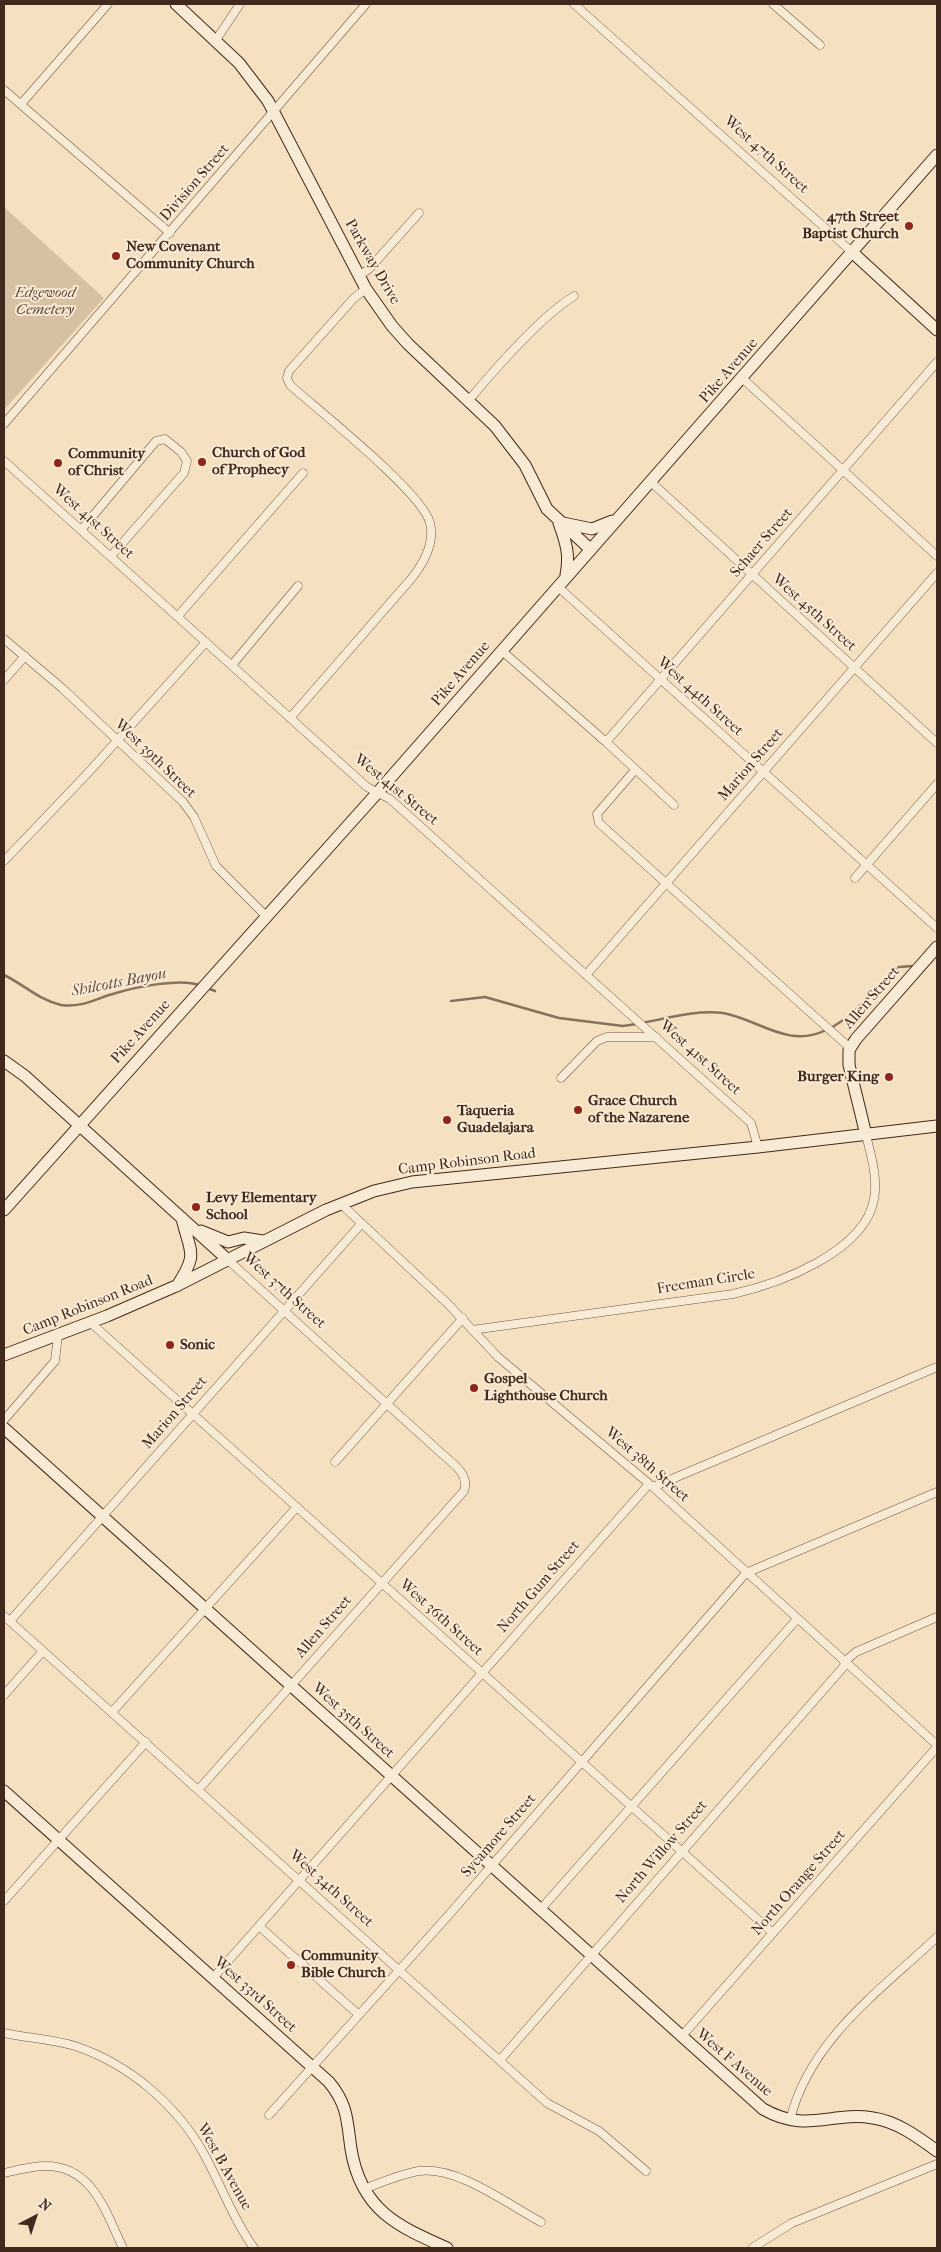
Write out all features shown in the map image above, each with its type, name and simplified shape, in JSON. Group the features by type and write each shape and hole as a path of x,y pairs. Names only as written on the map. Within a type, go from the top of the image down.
{"street":[{"path":"22,103 108,4"},
{"name":"Parkway Drive","path":"176,4 216,40 253,80 274,112 366,289 392,326 408,344 496,426 531,476 547,509 590,549"},
{"path":"216,40 240,4"},
{"name":"Division Street","path":"4,424 366,4"},
{"name":"West 47th Street","path":"574,4 937,330"},
{"path":"773,4 820,46"},
{"path":"4,90 22,103 170,233"},
{"name":"Pike Avenue","path":"4,1210 378,792 557,586 743,379 937,155"},
{"path":"360,276 369,269 420,213"},
{"path":"290,718 417,572 428,550 431,528 426,513 409,491 290,385 287,378 290,371 337,317 366,289"},
{"path":"469,400 491,373 559,305 574,296"},
{"name":"Schaer Street","path":"606,742 937,362"},
{"path":"743,379 937,556"},
{"path":"81,530 156,442 165,439 180,452 186,461 184,473 111,556"},
{"name":"West 41st Street","path":"4,461 368,787 390,799 636,1018 751,1123 758,1147"},
{"path":"178,616 303,473"},
{"name":"West 45th Street","path":"651,482 937,743"},
{"path":"559,522 578,528 592,529 605,526 619,517"},
{"name":"Parkway Drive","path":"559,522 568,549 569,560 566,576"},
{"name":"Marion Street","path":"586,974 937,573"},
{"path":"232,665 298,586"},
{"name":"West 44th Street","path":"557,586 937,928"},
{"name":"West 39th Street","path":"4,639 62,688 116,741 184,802 194,817 216,866 266,916"},
{"path":"4,861 206,642"},
{"path":"501,650 606,742 674,805"},
{"path":"4,680 24,656"},
{"path":"635,770 597,816 599,823 850,1048"},
{"path":"855,878 937,784"},
{"name":"Allen Street","path":"866,1134 849,1065 848,1055 850,1048 937,947"},
{"path":"561,1078 597,1040 606,1037 656,1037"},
{"name":"West 37th Street","path":"4,1061 25,1076 440,1452 460,1471 466,1481"},
{"name":"Camp Robinson Road","path":"4,1355 91,1322 176,1286 262,1241 341,1204 374,1191 430,1180 758,1147 937,1126"},
{"name":"Freeman Circle","path":"472,1330 733,1294 764,1287 804,1270 831,1254 855,1234 868,1218 873,1205 875,1185 866,1134"},
{"name":"West 38th Street","path":"341,1204 463,1318 498,1358 651,1486 937,1746"},
{"path":"176,1286 191,1262 193,1252 182,1218"},
{"name":"Marion Street","path":"7,1619 101,1517 361,1224"},
{"path":"194,1229 228,1242 244,1238 262,1241"},
{"path":"336,1462 463,1318"},
{"name":"West 36th Street","path":"91,1322 296,1508 773,1933"},
{"path":"4,1420 55,1361 58,1335"},
{"path":"651,1486 937,1367"},
{"name":"West 35th Street","path":"4,1428 681,2037"},
{"name":"Allen Street","path":"198,1789 292,1686 464,1491 466,1481"},
{"name":"North Gum Street","path":"213,1978 260,1927 482,1673 651,1486"},
{"path":"746,1573 937,1492"},
{"path":"112,1712 296,1508"},
{"name":"Sycamore Street","path":"269,2115 492,1866 581,1761 746,1573"},
{"name":"North Willow Street","path":"500,2060 856,1652 937,1617"},
{"name":"West 34th Street","path":"7,1619 301,1880 547,2103 599,2131 646,2171"},
{"path":"540,1910 797,1619"},
{"path":"4,1695 43,1651"},
{"path":"4,1901 57,1839 146,1742"},
{"name":"North Orange Street","path":"681,2037 937,1746"},
{"name":"West 33rd Street","path":"4,1791 329,2082 343,2102 348,2116 355,2167 364,2189 375,2204 395,2223 406,2231 443,2247"},
{"path":"260,1927 359,2015"},
{"path":"790,2120 794,2105 807,2076 830,2040 868,1998 937,1937"},
{"name":"West B Avenue","path":"4,2034 50,2040 94,2053 132,2075 153,2091 172,2109 196,2140 254,2248"},
{"name":"West F Avenue","path":"681,2037 763,2109 790,2120 812,2122 865,2117 883,2120 937,2151"},
{"path":"752,2248 792,2223 937,2164"},
{"path":"4,2173 52,2166 67,2169 82,2178 99,2197 123,2248"},
{"path":"364,2189 420,2171 442,2172 470,2183 541,2222"}],"green space":[{"name":"Edgewood Cemetery","path":"4,207 104,298 4,410"}],"waterway":[{"path":"831,1028 851,1015 899,967 912,966"},
{"name":"Shilcotts Bayou","path":"4,975 38,996 53,1003 69,1006 83,1004 116,993 146,986 181,982 199,985"},
{"name":"Shilcotts Bayou","path":"207,988 215,991"},
{"path":"451,1001 485,997 559,1018 623,1026 637,1024"},
{"path":"642,1023 682,1015 713,1012 736,1016 786,1035 812,1035 826,1030"}],"place":[{"name":"47th Street Baptist Church","path":"909,226"},
{"name":"New Covenant Community Church","path":"116,256"},
{"name":"Church of God of Prophecy","path":"202,462"},
{"name":"Community of Christ","path":"58,463"},
{"name":"Burger King","path":"889,1077"},
{"name":"Grace Church of the Nazarene","path":"578,1110"},
{"name":"Taqueria Guadelajara","path":"447,1120"},
{"name":"Levy Elementary School","path":"196,1207"},
{"name":"Sonic","path":"170,1345"},
{"name":"Gospel Lighthouse Church","path":"474,1388"},
{"name":"Community Bible Church","path":"291,1965"}]}
